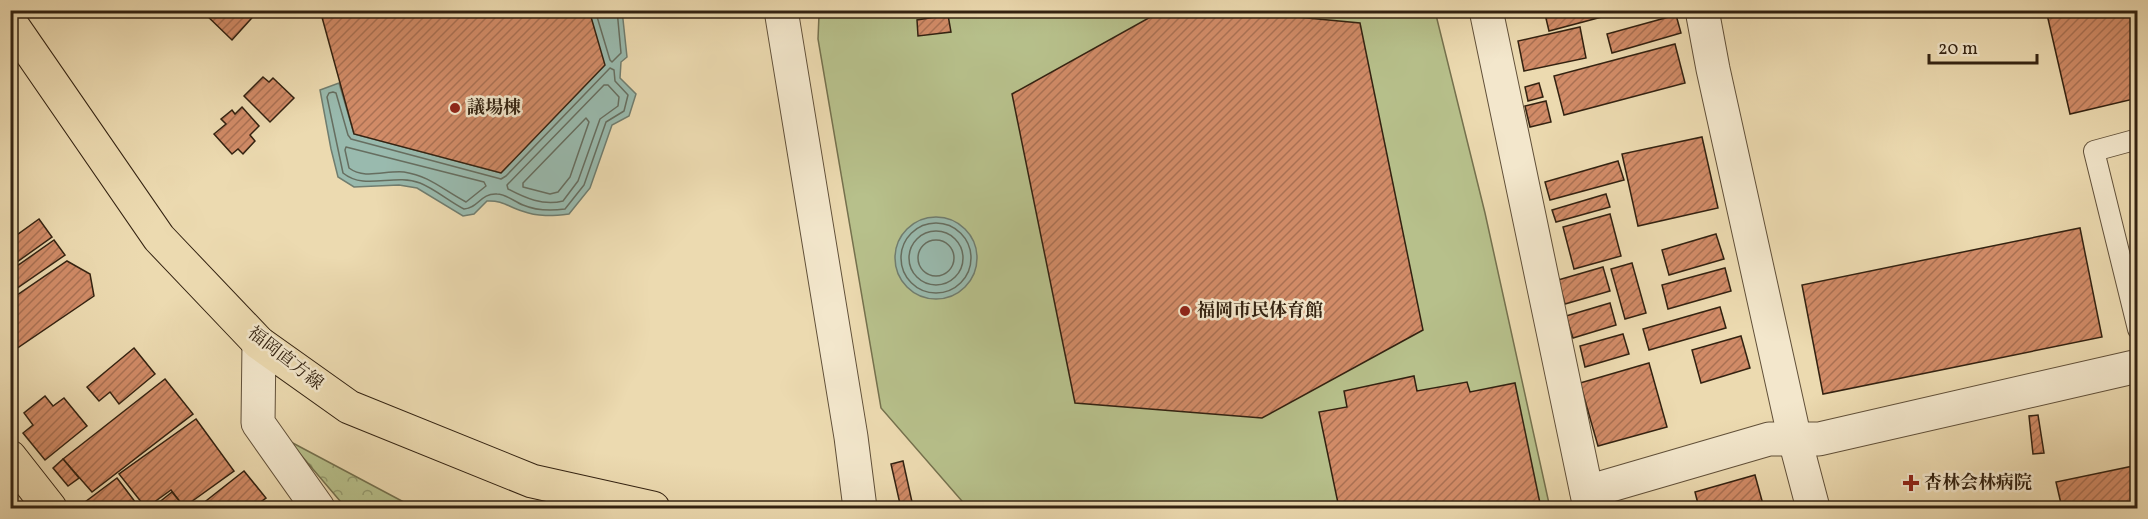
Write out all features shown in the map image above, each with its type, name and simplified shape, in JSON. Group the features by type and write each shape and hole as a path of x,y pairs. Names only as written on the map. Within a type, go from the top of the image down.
{"main road":[{"name":"福岡直方線","path":"10,22 159,238 259,343 349,407 532,481 653,508"},
{"path":"10,457 50,508"}],"street":[{"path":"781,10 851,437 860,508"},
{"path":"1486,10 1589,500 1769,439 1819,439 2138,366"},
{"path":"1702,10 1795,440 1813,508"},
{"path":"259,343 258,423 318,508"}],"lane":[{"path":"2138,139 2094,151 2138,329"}],"green space":[{"name":"福岡市民体育館","path":"855,10 1435,11 1485,213 1550,508 968,508 881,408 818,39 819,15"},
{"path":"289,441 415,508 346,508"}],"water":[{"path":"622,10 627,57 621,62 620,78 636,94 629,116 612,125 590,188 569,214 551,216 534,214 501,203 487,201 474,214 463,216 417,188 399,185 354,187 338,177 320,90 339,83 354,134 501,173 604,65 589,11"},
{"path":"936,217 952,220 965,229 974,242 977,258 974,274 965,287 952,296 936,299 920,296 907,287 898,274 895,258 898,242 907,229 920,220"}],"building":[{"path":"201,10 259,10 232,40"},
{"name":"議場棟","path":"320,10 589,10 605,65 501,173 354,134"},
{"path":"1163,10 1221,10 1360,23 1423,330 1262,418 1075,403 1012,94"},
{"path":"1544,10 1628,10 1549,31"},
{"path":"2046,10 2138,10 2138,98 2070,114"},
{"path":"948,15 951,32 918,36 917,20"},
{"path":"1676,15 1681,33 1612,53 1607,34"},
{"path":"1580,27 1586,58 1524,71 1518,41"},
{"path":"1675,44 1685,83 1564,115 1554,76"},
{"path":"263,77 269,82 273,78 294,98 270,122 244,96"},
{"path":"1539,83 1543,97 1528,101 1525,87"},
{"path":"1546,101 1551,122 1530,127 1525,106"},
{"path":"242,107 259,126 250,135 255,141 243,154 238,149 232,154 214,134 226,124 221,119 232,110 235,114"},
{"path":"1702,137 1718,208 1638,226 1622,154"},
{"path":"1618,161 1624,180 1550,200 1545,182"},
{"path":"1606,194 1610,207 1556,222 1552,210"},
{"path":"1610,214 1621,256 1574,269 1563,227"},
{"path":"39,219 52,237 10,267 10,240"},
{"path":"2080,228 2102,337 1823,394 1802,285"},
{"path":"1716,234 1724,259 1669,275 1662,250"},
{"path":"54,240 65,255 10,293 10,271"},
{"path":"67,261 90,274 94,296 10,353 10,300"},
{"path":"1632,263 1646,313 1625,319 1611,269"},
{"path":"1603,267 1610,291 1565,304 1558,280"},
{"path":"1725,268 1731,291 1668,309 1662,285"},
{"path":"1610,303 1616,325 1573,338 1566,316"},
{"path":"1720,307 1726,328 1649,350 1643,329"},
{"path":"1623,334 1629,354 1585,367 1580,346"},
{"path":"1741,336 1750,368 1701,383 1692,350"},
{"path":"134,348 155,374 119,404 110,392 99,401 87,387"},
{"path":"1649,363 1667,427 1598,446 1580,383"},
{"path":"1414,376 1417,391 1467,382 1470,392 1515,383 1541,508 1339,508 1319,412 1347,407 1344,391"},
{"path":"165,379 193,414 92,492 63,459"},
{"path":"45,396 53,406 64,398 87,426 45,460 23,433 33,425 24,413"},
{"path":"2038,415 2044,453 2033,454 2029,416"},
{"path":"196,419 234,471 184,507 171,490 146,508 119,474"},
{"path":"63,459 79,478 68,486 53,468"},
{"path":"903,461 912,502 900,504 891,464"},
{"path":"2138,465 2138,508 2062,508 2056,482"},
{"path":"244,471 266,498 252,508 197,508"},
{"path":"1755,475 1764,508 1699,508 1695,492"},
{"path":"117,478 139,507 85,508 81,505"},
{"path":"172,492 185,508 152,508"}],"place":[{"name":"議場棟","path":"455,108"},
{"name":"福岡市民体育館","path":"1185,311"},
{"name":"杏林会林病院","path":"1911,483"}]}
